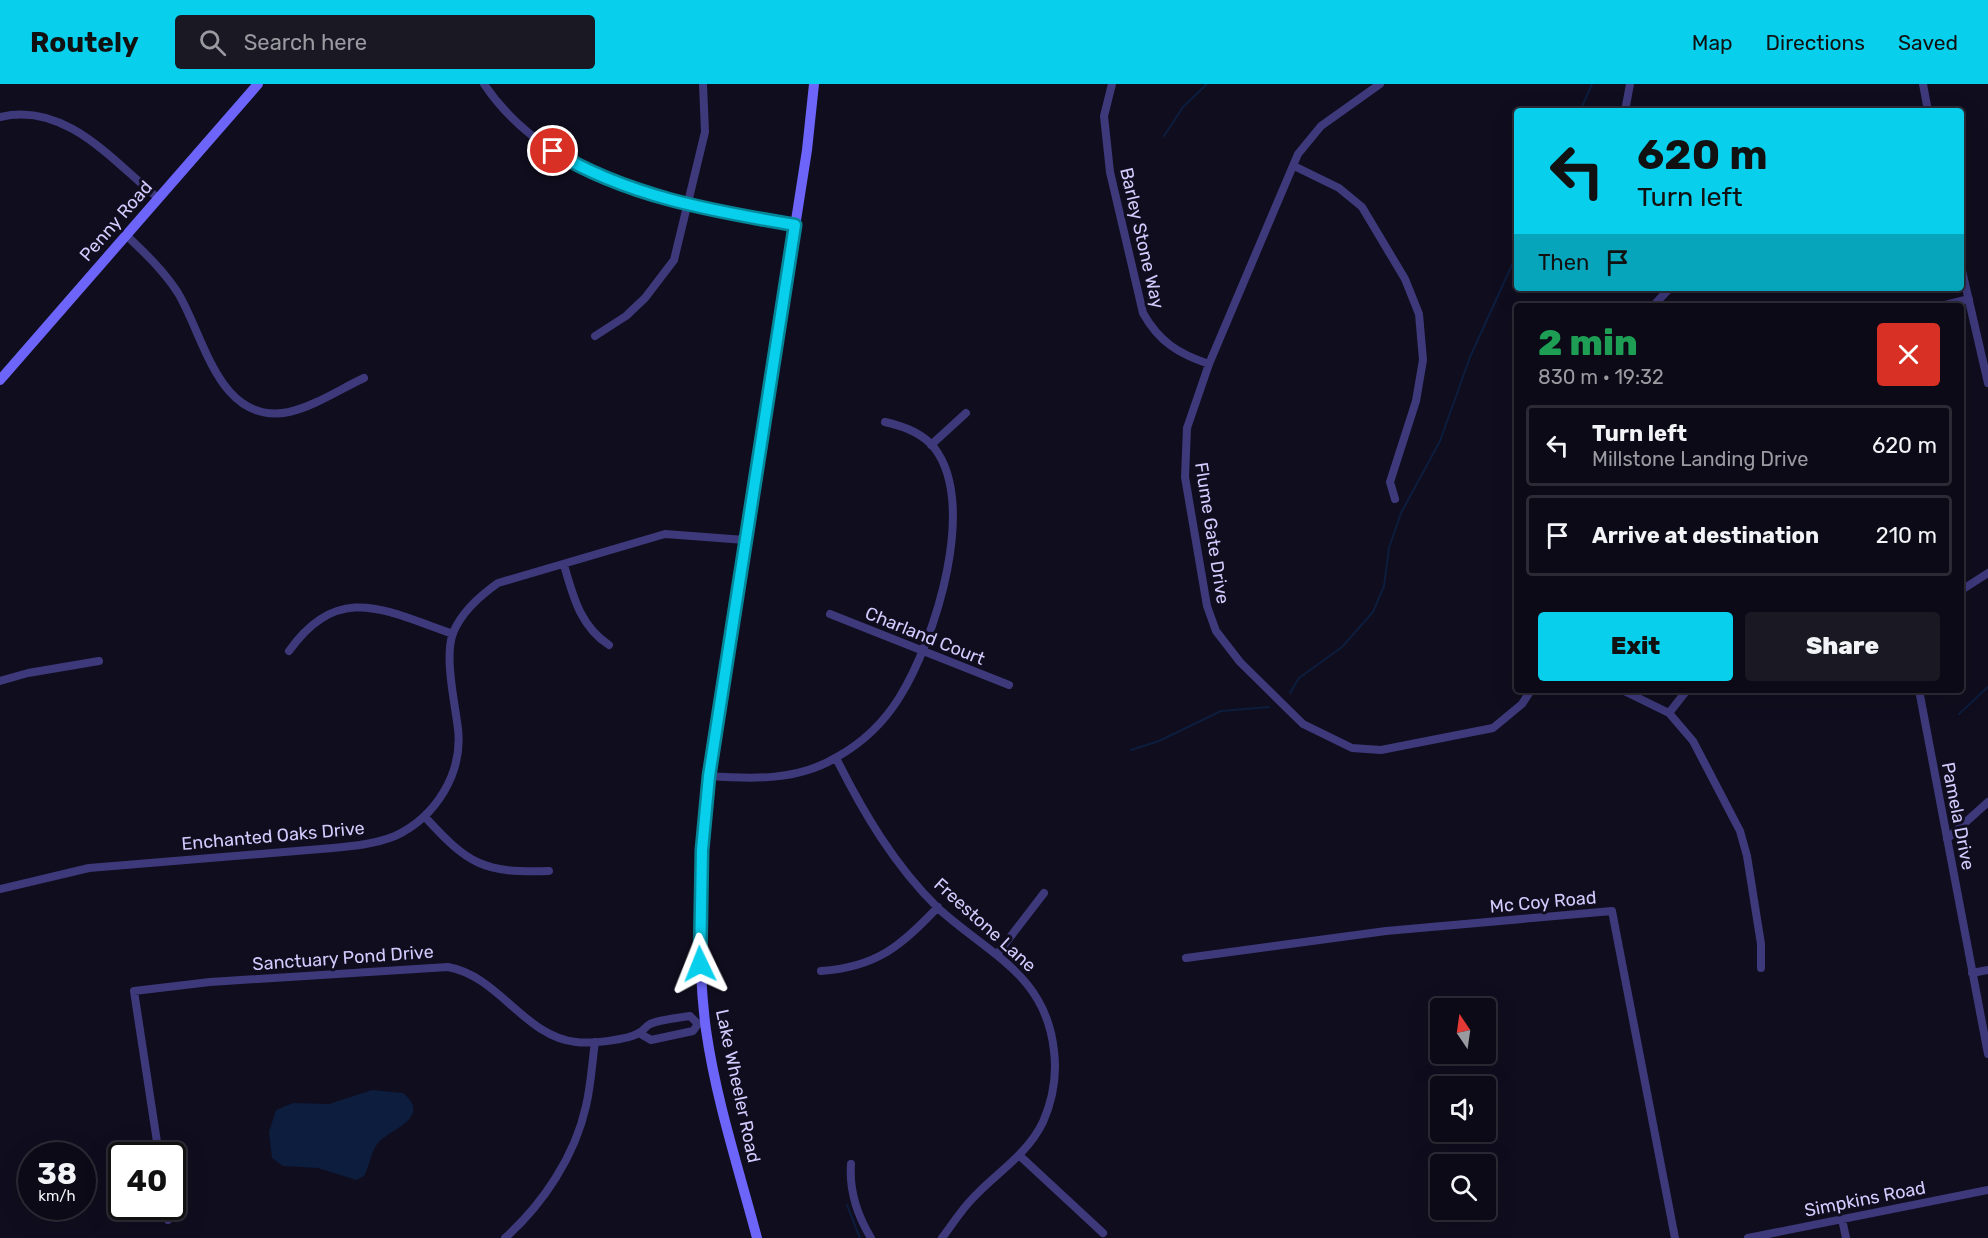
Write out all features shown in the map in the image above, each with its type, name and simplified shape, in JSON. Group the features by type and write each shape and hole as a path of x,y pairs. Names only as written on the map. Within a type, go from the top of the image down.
{"street":[{"name":"Penny Road","path":"0,380 258,84"},
{"path":"484,84 497,104 521,129 566,159 628,186 687,205 795,225"},
{"path":"594,336 626,316 645,298 674,260 705,132 703,84"},
{"name":"Lake Wheeler Road","path":"757,1238 702,1023 699,928 709,776 807,150 814,84"},
{"name":"Barley Stone Way","path":"1112,84 1104,116 1110,172 1143,314 1154,333 1186,356 1209,364"},
{"name":"Flume Gate Drive","path":"1380,84 1321,126 1306,141 1209,364 1186,428 1185,477 1207,606 1216,631 1240,662 1303,724 1352,748 1380,750 1493,728 1522,704 1529,693"},
{"path":"1626,108 1630,84"},
{"path":"1923,84 1927,108"},
{"path":"0,117 30,114 76,130 158,198"},
{"path":"1294,166 1339,188 1362,207 1406,279 1419,314 1423,360 1416,401 1390,482 1395,499"},
{"path":"126,235 162,272 177,292 219,377 229,393 243,405 270,413 289,412 364,378"},
{"path":"1964,278 1988,383"},
{"path":"1656,303 1667,291"},
{"path":"1953,303 1969,299"},
{"path":"931,445 966,412"},
{"path":"709,776 753,779 778,777 804,771 836,758 859,742 890,712 923,651 946,566 953,511 948,476 931,445 921,436 902,426 885,422"},
{"path":"289,651 302,632 318,618 338,610 362,606 385,610 453,634 482,594 498,583 665,534 745,540"},
{"path":"564,565 577,609 596,636 609,645"},
{"path":"1964,588 1988,573"},
{"name":"Charland Court","path":"830,614 1010,686"},
{"name":"Enchanted Oaks Drive","path":"0,889 98,867 372,844 397,835 425,817 452,780 457,755 458,730 450,665 453,634"},
{"path":"0,681 28,673 99,661"},
{"path":"1628,693 1669,713 1694,741 1740,831 1747,856 1758,922 1761,968"},
{"path":"1669,713 1685,693"},
{"name":"Pamela Drive","path":"1920,693 1988,1054"},
{"name":"Freestone Lane","path":"836,758 878,836 938,908 998,953 1034,990 1050,1023 1054,1043 1055,1080 1048,1109 1020,1156 973,1198 942,1238"},
{"path":"1947,839 1988,802"},
{"path":"425,817 466,858 487,868 516,872 549,871"},
{"path":"998,953 1044,893"},
{"path":"821,970 858,966 890,952 938,908"},
{"name":"Mc Coy Road","path":"1186,958 1386,931 1612,911 1675,1238"},
{"name":"Sanctuary Pond Drive","path":"157,1142 134,991 232,980 448,967 474,976 540,1028 576,1042 595,1042 639,1033 649,1024 690,1016 702,1023 693,1031 651,1040 639,1033"},
{"path":"1972,973 1988,970"},
{"path":"505,1238 550,1188 574,1143 586,1107 595,1042"},
{"path":"1020,1156 1103,1233"},
{"path":"851,1164 850,1179 855,1202 862,1222 872,1238"},
{"name":"Simpkins Road","path":"1748,1238 1988,1190"},
{"path":"1842,1219 1846,1238"}],"water":[{"path":"372,1090 403,1093 411,1101 413,1109 407,1121 377,1144 364,1176 356,1180 318,1168 283,1166 272,1158 269,1132 276,1110 293,1103 329,1104"}],"waterway":[{"path":"1164,136 1183,107 1207,84"},
{"path":"1581,108 1592,84"},
{"path":"1290,693 1299,678 1342,647 1373,612 1384,586 1389,548 1401,513 1440,441 1470,357 1514,260"},
{"path":"1959,714 1988,687"},
{"path":"1131,750 1159,741 1221,711 1269,707"},
{"path":"847,1205 860,1238"}],"route":[{"path":"553,151 599,175 687,205 795,225 709,776 702,850 700,964"}]}
